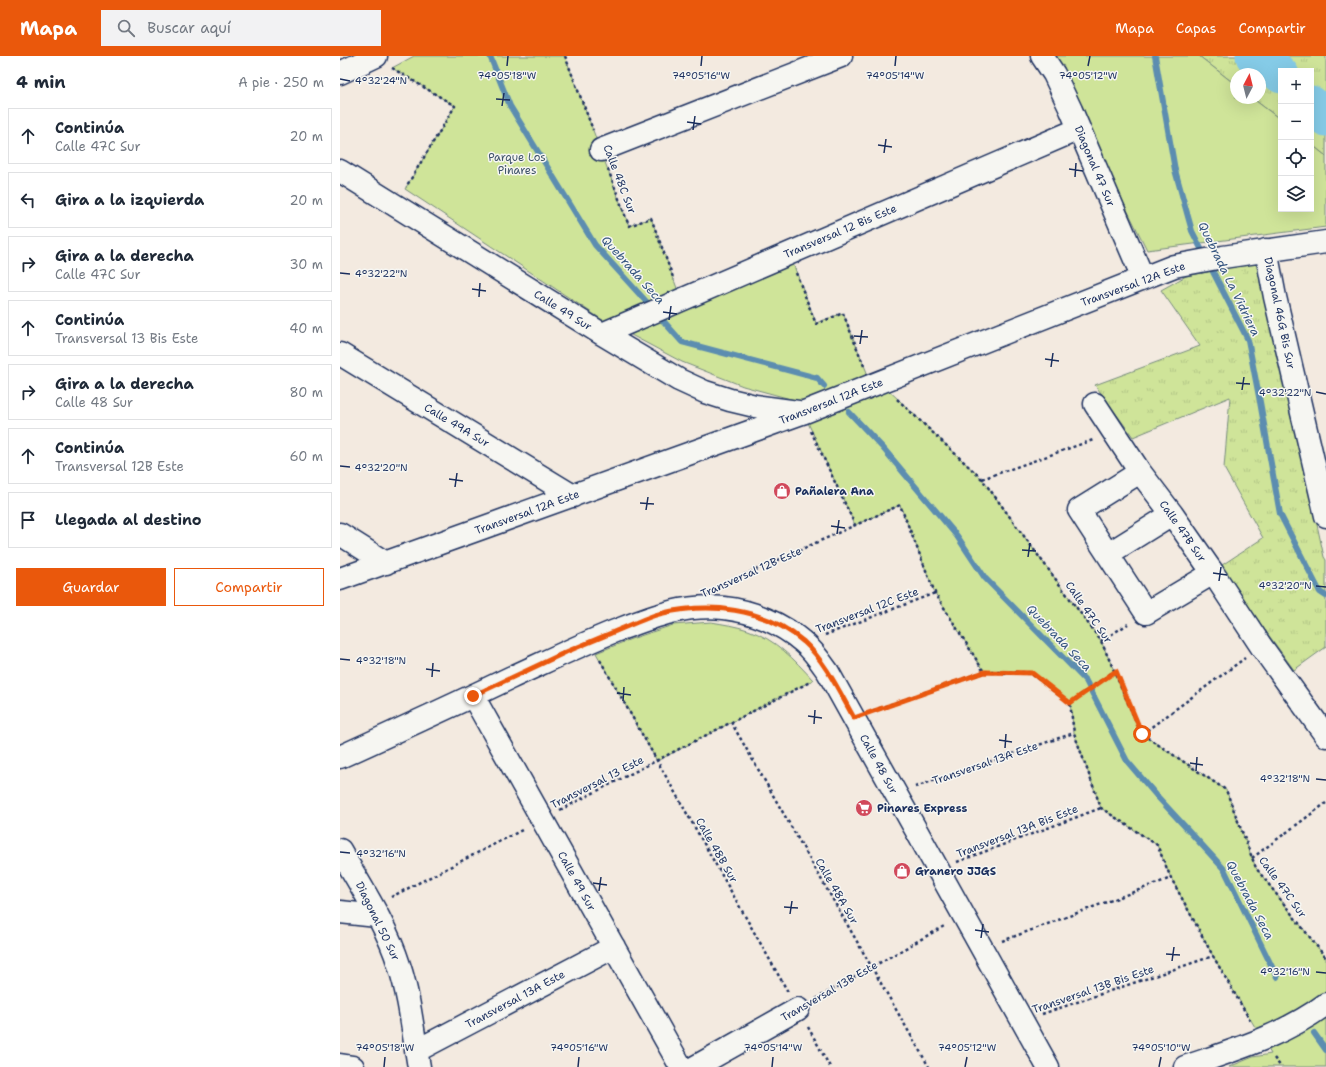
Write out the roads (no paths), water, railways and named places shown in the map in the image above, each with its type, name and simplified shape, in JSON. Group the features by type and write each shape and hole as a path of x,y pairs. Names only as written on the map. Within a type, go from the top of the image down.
{"street":[{"path":"601,150 841,56"},
{"name":"Diagonal 47 Sur","path":"1042,56 1054,74 1080,129 1142,278"},
{"path":"340,73 375,57"},
{"name":"Transversal 12 Bis Este","path":"602,334 1080,129"},
{"name":"Calle 49 Sur","path":"340,170 602,334 679,380 705,392 756,406 802,413"},
{"name":"Transversal 12A Este","path":"340,579 802,413 1174,266 1266,250 1326,242"},
{"name":"Diagonal 46G Bis Sur","path":"1266,250 1277,305 1326,516"},
{"name":"Calle 49A Sur","path":"340,354 573,496"},
{"name":"Calle 47B Sur","path":"1095,404 1140,472 1172,514 1213,573 1261,646 1326,736"},
{"path":"1140,472 1079,510 1146,613 1213,573"},
{"path":"1108,554 1172,514"},
{"path":"340,534 386,563"},
{"name":"Calle 48 Sur","path":"473,696 590,641 657,615 681,609 703,607 723,608 758,616 774,623 804,643 828,672 1048,1067"},
{"path":"340,757 473,696"},
{"name":"Calle 49 Sur","path":"473,696 681,1067"},
{"name":"Diagonal 50 Sur","path":"340,850 375,911 392,947 404,979 418,1059"},
{"path":"340,912 375,911"},
{"name":"Transversal 13A Este","path":"418,1059 614,946"},
{"path":"1184,1067 1262,1040 1286,1029 1326,1004"},
{"name":"Transversal 13B Este","path":"695,1067 798,1009"},
{"path":"340,1066 353,1067"}],"waterway":[{"name":"Quebrada Seca","path":"490,56 510,106 595,245 652,308"},
{"name":"Quebrada La Vidriera","path":"1155,56 1175,170 1192,231 1248,340 1280,514 1320,592 1326,596"},
{"path":"1254,56 1271,65 1278,72"},
{"path":"1314,107 1326,118"},
{"name":"Quebrada Seca","path":"658,315 682,342 817,378 824,386"},
{"name":"Quebrada Seca","path":"849,412 883,448 957,536 985,578 1086,681 1127,761 1224,869 1277,977"},
{"name":"Quebrada Seca","path":"1314,1033 1326,1050"}],"place":[{"name":"Pañalera Ana","path":"782,491"},
{"name":"Pinares Express","path":"864,808"},
{"name":"Granero JJGS","path":"902,871"}],"park label":[{"name":"Parque Los Pinares","path":"517,163"}]}
